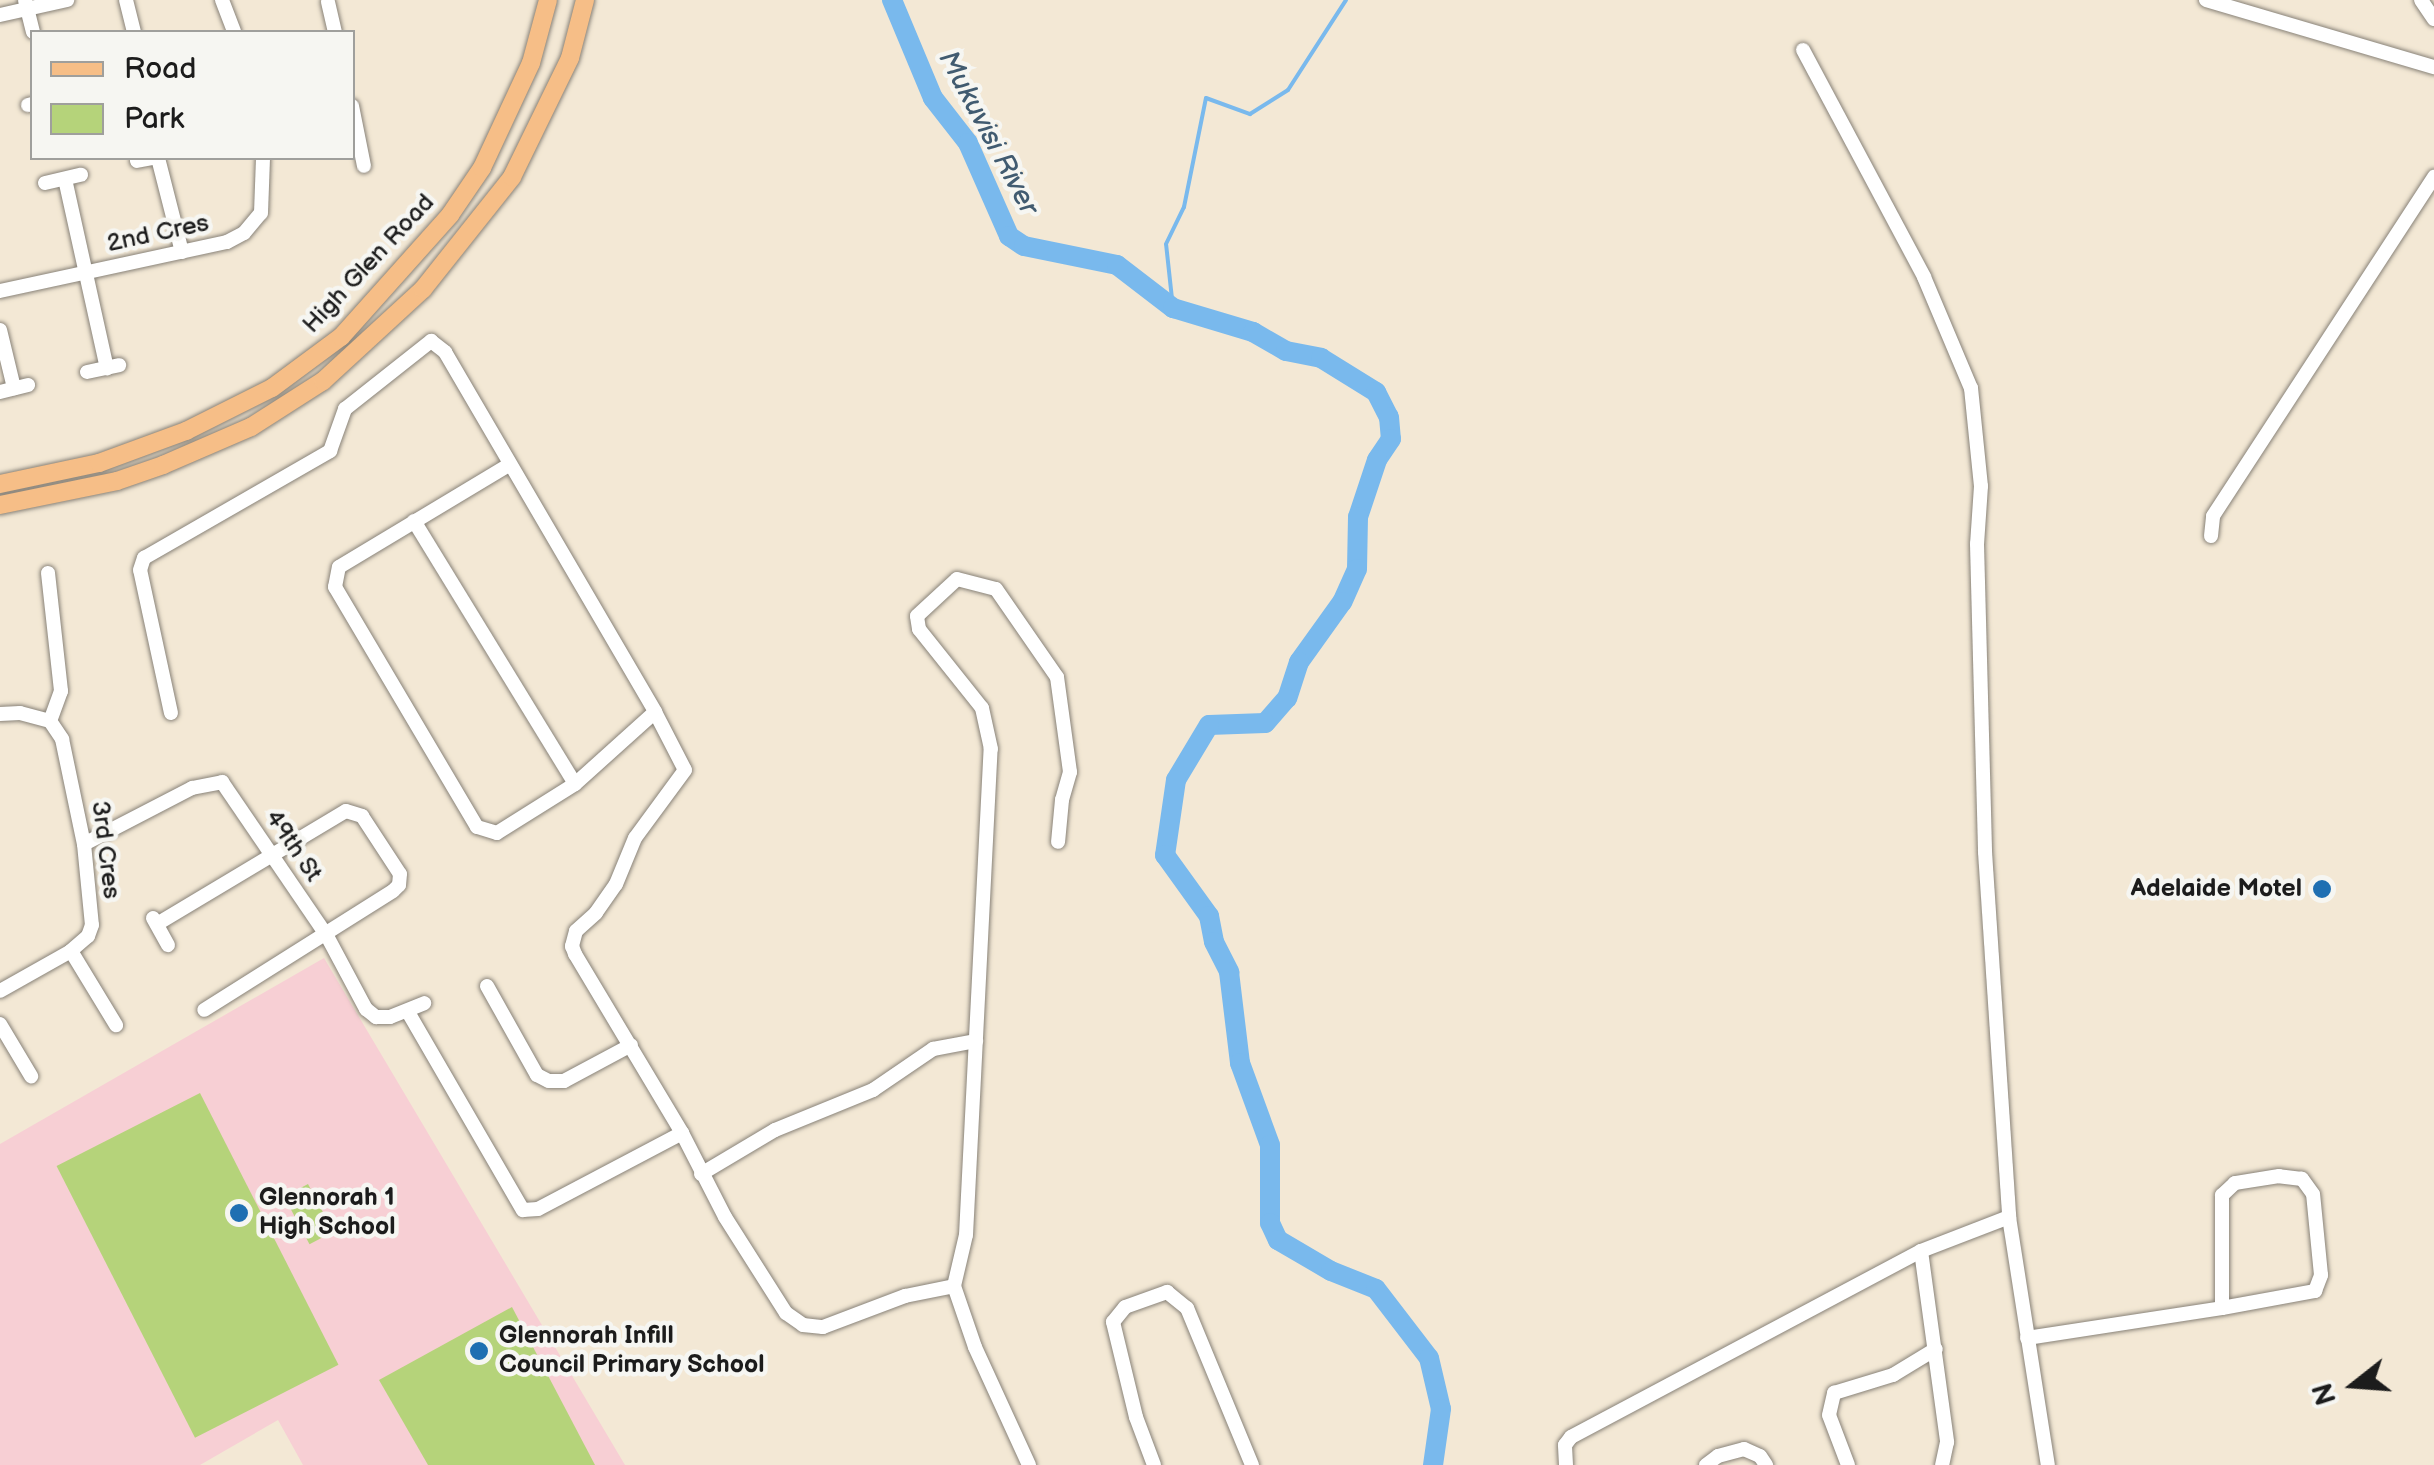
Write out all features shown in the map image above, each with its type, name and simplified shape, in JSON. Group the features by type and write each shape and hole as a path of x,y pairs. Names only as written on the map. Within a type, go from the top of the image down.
{"main road":[{"name":"High Glen Road","path":"0,484 100,464 186,430 272,388 341,337 450,215 482,168 531,63 548,0"},
{"name":"High Glen Road","path":"0,506 116,481 204,448 289,406 374,337 424,289 512,177 570,58 586,0"}],"street":[{"path":"0,15 26,4 67,0"},
{"path":"126,0 134,30"},
{"path":"222,0 233,30"},
{"path":"2206,0 2434,67"},
{"path":"2421,0 2434,18"},
{"path":"328,2 334,30"},
{"path":"26,4 32,30"},
{"path":"1804,50 1924,277 1971,388 1981,486 1976,544 1985,852 2010,1217 2048,1465"},
{"path":"355,126 364,166"},
{"path":"149,160 182,252"},
{"name":"2nd Cres","path":"0,291 227,242 244,233 260,213 264,160"},
{"path":"44,183 81,174"},
{"path":"2211,536 2213,516 2434,177"},
{"path":"65,179 113,366 87,372"},
{"path":"0,330 14,388"},
{"path":"171,713 140,570 144,558 330,451 345,410 432,341 445,352 685,770 636,838 616,884 572,938 575,954 786,1314 804,1325 823,1327 905,1296 954,1286"},
{"path":"509,465 339,568 335,587 477,827 497,833 575,784 655,712"},
{"path":"414,521 575,784"},
{"path":"0,714 20,713 50,721 61,690 48,572"},
{"path":"1030,1465 974,1347 954,1286 966,1235 990,749 982,708 919,628 917,616 957,579 996,589 1057,677 1070,772 1058,842"},
{"name":"3rd Cres","path":"50,721 68,755 84,844 92,925 88,936 72,951"},
{"name":"49th St","path":"84,844 192,788 222,782 327,936 366,1009 376,1017 408,1012"},
{"path":"168,946 154,921 346,811 362,816 400,874 399,886 327,936 204,1010"},
{"path":"0,990 72,951 116,1025"},
{"path":"488,986 538,1074 549,1081 564,1081 631,1046"},
{"path":"424,1003 408,1012 522,1210 538,1209 682,1133"},
{"path":"0,1024 31,1076"},
{"path":"701,1174 775,1130 873,1090 933,1049 976,1040"},
{"path":"2026,1338 2222,1308 2307,1294 2320,1283 2313,1194 2302,1179 2279,1176 2234,1183 2222,1195 2222,1308"},
{"path":"1566,1465 1565,1445 1571,1436 1921,1251 2010,1217"},
{"path":"1921,1251 1947,1442 1942,1465"},
{"path":"1154,1465 1136,1417 1113,1322 1125,1307 1167,1292 1187,1308 1252,1465"},
{"path":"1848,1465 1829,1415 1834,1393 1893,1376 1936,1349"},
{"path":"1706,1465 1718,1456 1744,1449 1760,1456 1766,1465"}],"shaded area":[{"name":"Glennorah 1 High School","path":"324,958 625,1465 303,1465 278,1420 200,1465 0,1465 0,1144"}],"green space":[{"path":"200,1093 338,1365 195,1438 57,1166"},
{"path":"308,1184 333,1232 310,1244 284,1197"},
{"path":"512,1307 595,1465 428,1465 379,1380"}],"waterway":[{"name":"Mukuvisi River","path":"892,0 933,98 968,143 1009,236 1024,246 1117,265 1173,308 1253,332 1286,351 1321,358 1376,392 1389,417 1391,439 1377,460 1358,517 1357,569 1342,602 1299,662 1287,698 1265,723 1209,725 1176,780 1165,855 1209,916 1214,942 1229,972 1240,1063 1270,1145 1270,1223 1278,1240 1331,1271 1376,1289 1429,1358 1441,1409 1433,1465"},
{"path":"1173,308 1166,244 1184,207 1206,98 1250,114 1288,90 1346,0"}],"place":[{"name":"Adelaide Motel","path":"2322,889"},
{"name":"Glennorah 1 High School","path":"239,1213"},
{"name":"Glennorah Infill Council Primary School","path":"479,1351"}]}
